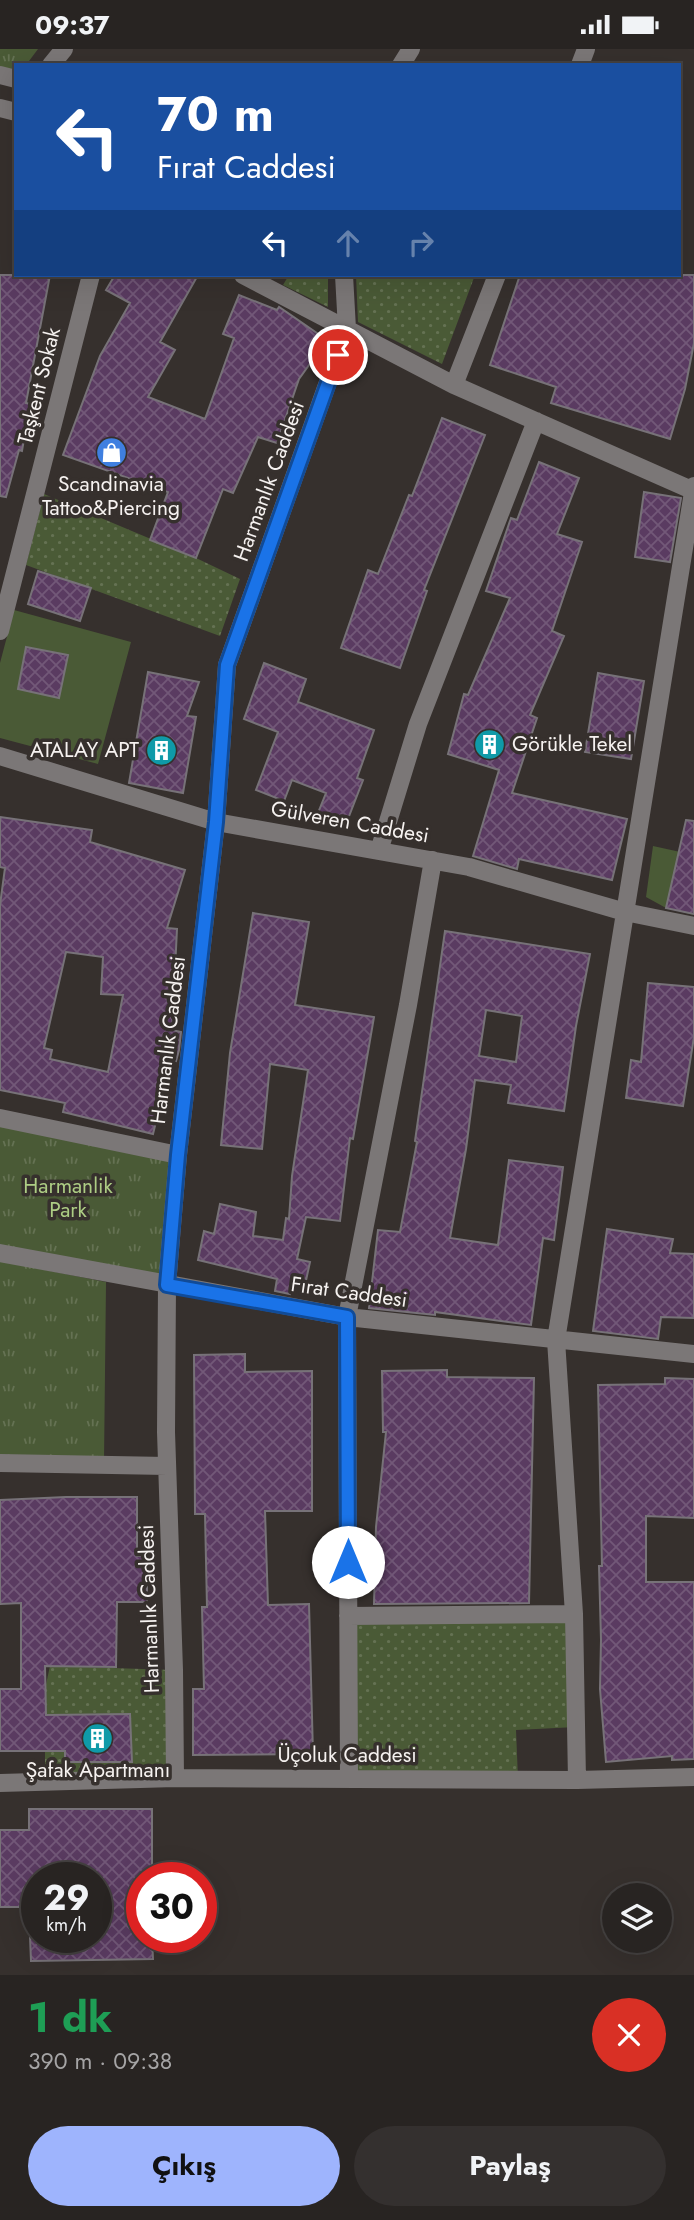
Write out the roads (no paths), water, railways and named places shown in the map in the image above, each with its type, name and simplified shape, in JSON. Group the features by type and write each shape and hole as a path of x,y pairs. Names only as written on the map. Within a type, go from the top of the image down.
{"street":[{"path":"53,63 64,49"},
{"name":"Taşkent Sokak","path":"0,631 90,277"},
{"path":"252,277 271,281 347,329 454,385 694,489 555,1341 574,1614 577,1780"},
{"path":"344,277 347,329"},
{"path":"454,385 497,277"},
{"name":"Harmanlık Caddesi","path":"175,1777 167,1466 167,1285 178,1155 216,822 227,665 347,329"},
{"path":"379,851 418,724 536,421"},
{"name":"Gülveren Caddesi","path":"0,756 216,822 469,867 625,912 694,926"},
{"path":"349,1777 347,1317 408,1005 433,860"},
{"path":"0,1118 178,1155"},
{"name":"Fırat Caddesi","path":"0,1253 347,1317 694,1354"},
{"path":"0,1463 167,1466"},
{"path":"348,1616 574,1614"},
{"name":"Üçoluk Caddesi","path":"0,1783 175,1777 577,1780 694,1777"}],"place":[{"name":"Scandinavia Tattoo&Piercing","path":"111,452"},
{"name":"Görükle Tekel","path":"489,744"},
{"name":"ATALAY APT","path":"162,750"},
{"name":"Şafak Apartmanı","path":"98,1738"}],"park label":[{"name":"Harmanlik Park","path":"68,1198"}]}
